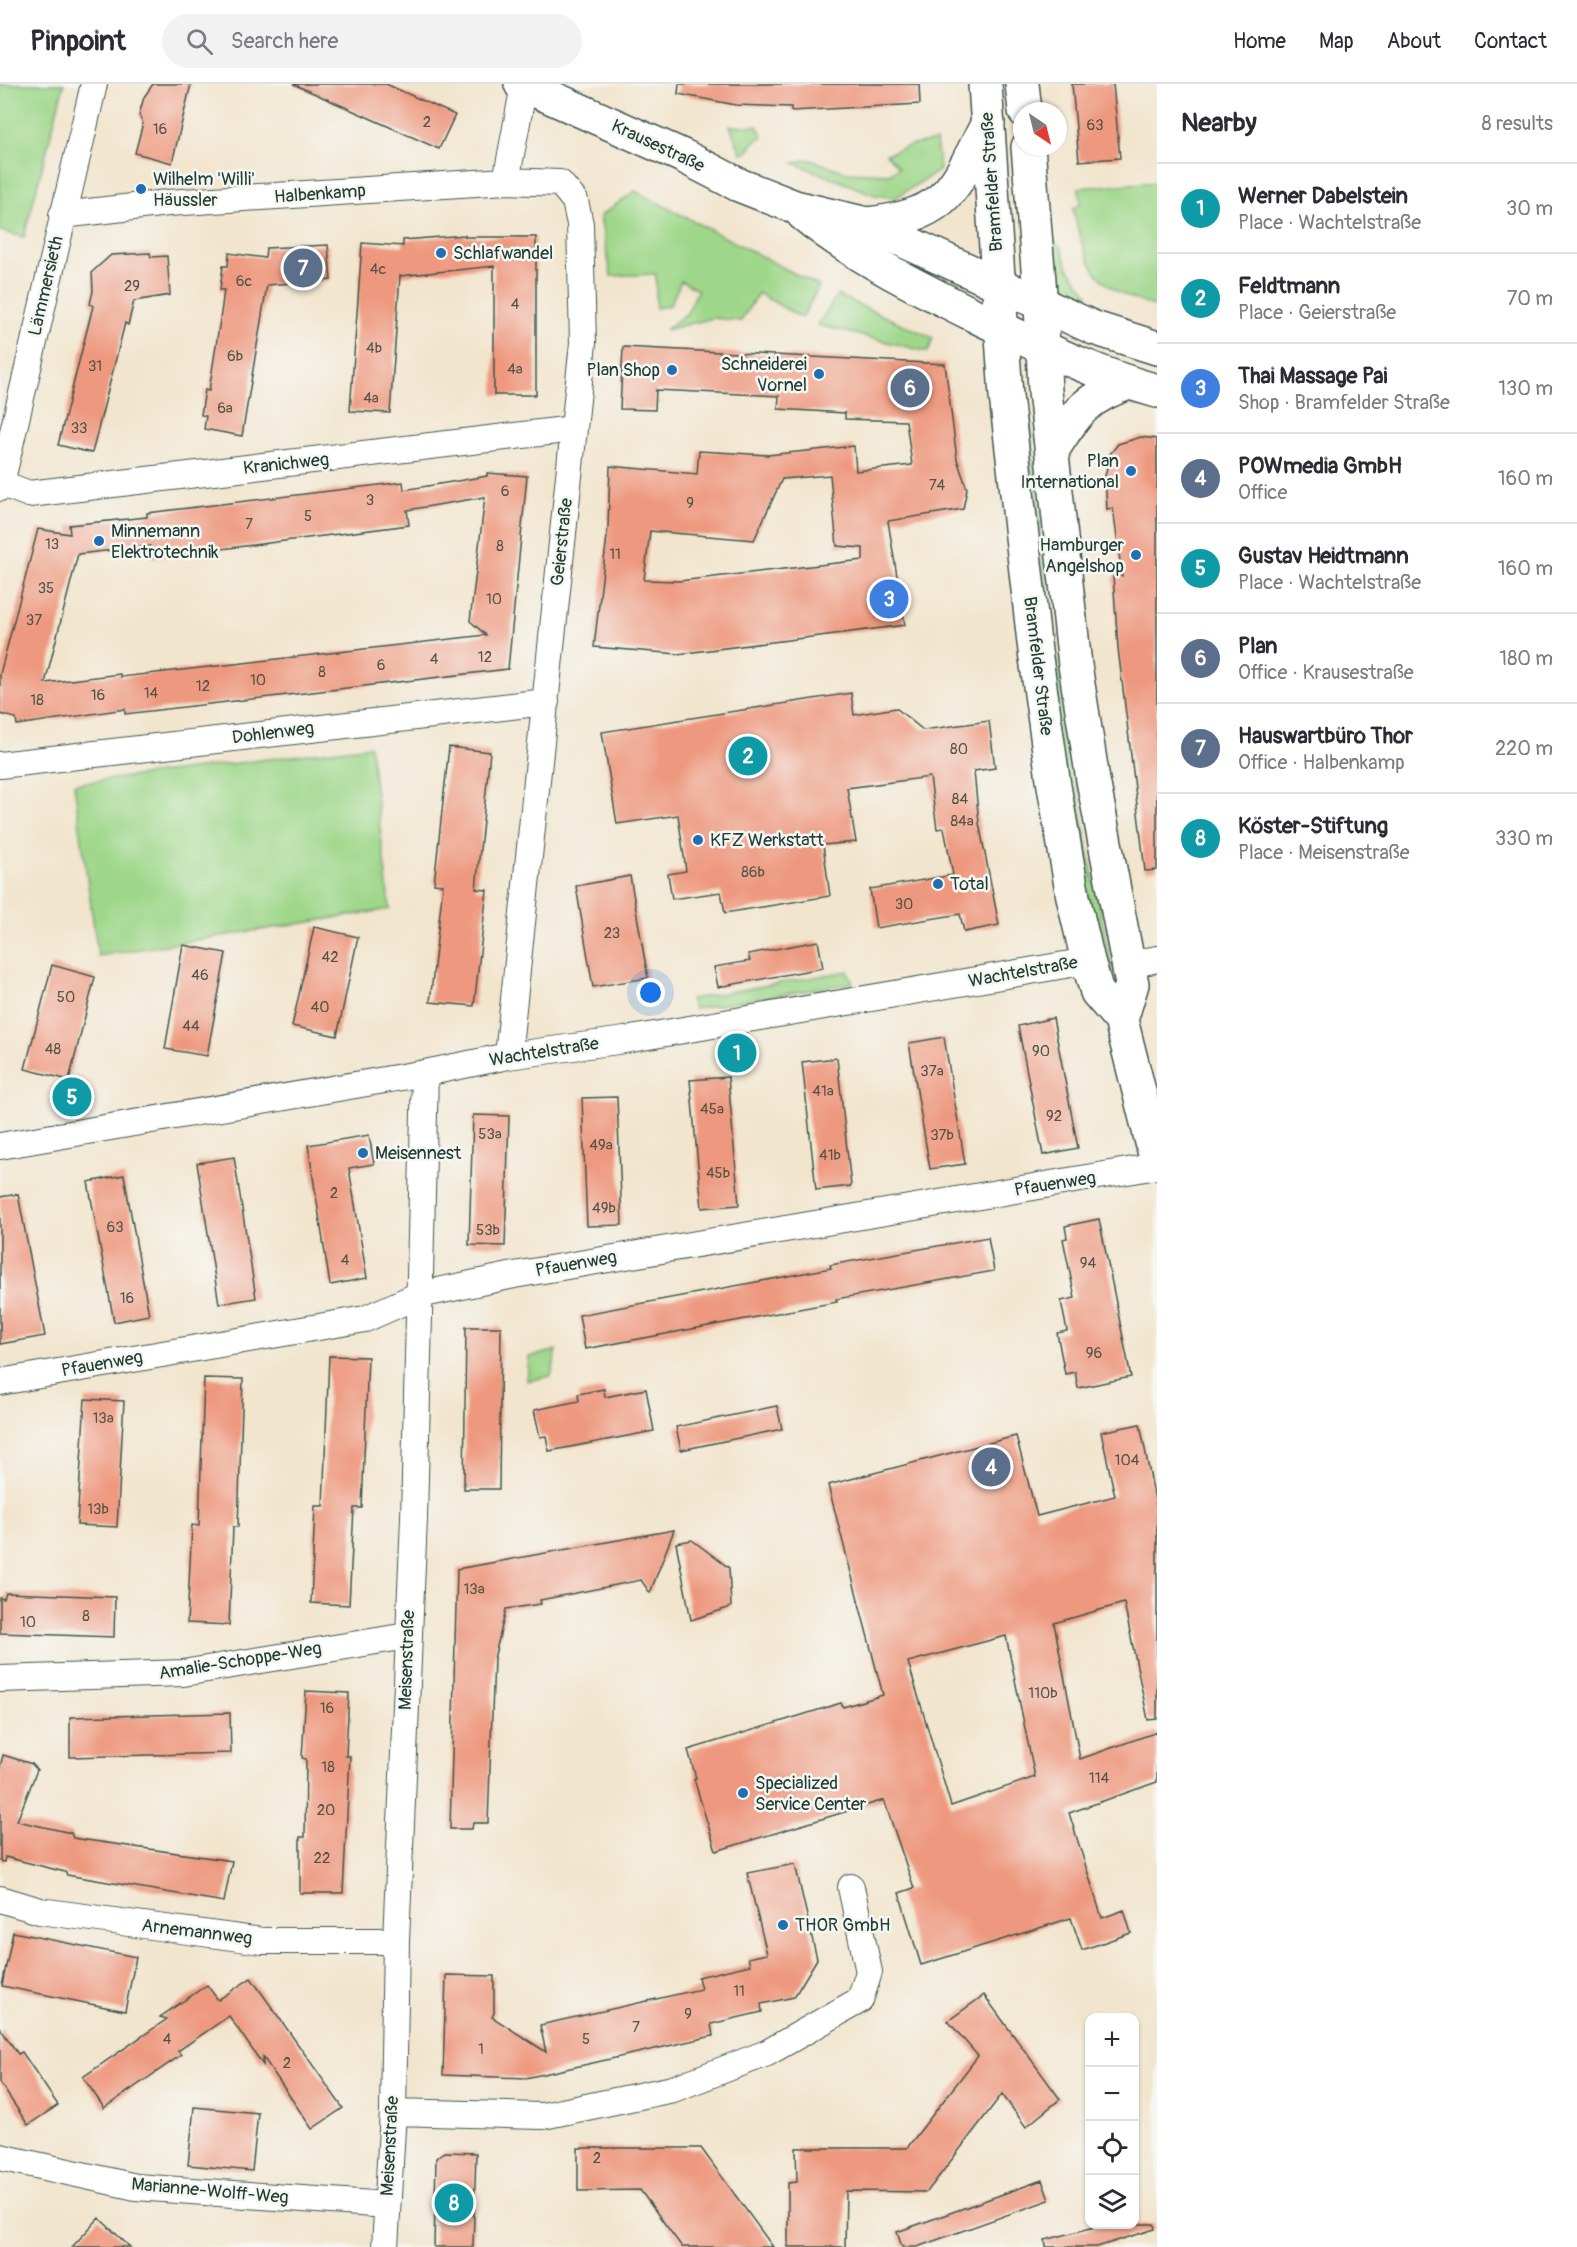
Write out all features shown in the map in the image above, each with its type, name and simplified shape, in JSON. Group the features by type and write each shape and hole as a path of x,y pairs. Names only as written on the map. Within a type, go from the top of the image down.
{"main road":[{"name":"Bramfelder Straße","path":"985,84 1006,396 1035,651 1073,897 1097,992 1121,1020 1157,1162"},
{"name":"Bramfelder Straße","path":"1022,84 1024,102"},
{"name":"Krausestraße","path":"522,85 683,156 739,185 795,207 867,224 1111,335 1157,348"},
{"path":"867,224 901,221 939,202 954,188 988,123"},
{"name":"Bramfelder Straße","path":"1029,156 1041,305 1045,391 1075,665 1087,746 1144,962 1132,984 1121,1020"},
{"name":"Krausestraße","path":"795,207 831,236 942,300 1043,349 1143,387"},
{"path":"1053,449 1083,406 1106,391 1143,387"}],"street":[{"name":"Lämmersieth","path":"0,485 94,84"},
{"path":"506,182 522,85"},
{"name":"Halbenkamp","path":"62,215 168,203 506,182"},
{"name":"Geierstraße","path":"506,182 560,183 575,201 580,224 583,334 508,1056"},
{"name":"Kranichweg","path":"0,485 29,494 573,429"},
{"name":"Dohlenweg","path":"0,765 546,702"},
{"name":"Wachtelstraße","path":"0,1146 379,1079 425,1073 508,1056 625,1040 1088,961"},
{"name":"Meisenstraße","path":"385,2247 393,2112 396,1941 407,1636 414,1518 425,1073"},
{"name":"Pfauenweg","path":"0,1382 365,1318 418,1295 628,1254 1157,1167"},
{"name":"Amalie-Schoppe-Weg","path":"0,1679 183,1673 407,1636"},
{"path":"393,2112 543,2116 673,2089 767,2053 860,2000 869,1972 851,1887"},
{"name":"Arnemannweg","path":"0,1899 40,1911 262,1941 396,1941"},
{"name":"Marianne-Wolff-Weg","path":"0,2157 136,2187 387,2205"}],"green space":[{"path":"0,84 64,84 24,237 0,231"},
{"path":"730,126 757,126 763,136 753,143 746,153 741,153"},
{"path":"936,141 940,170 895,198 875,195 794,163 808,159 847,172 889,174 899,168 886,154 912,145"},
{"path":"1157,182 1157,307 1120,293 1097,274 1083,248 1073,209 1081,203 1079,188"},
{"path":"635,191 819,286 802,318 758,293 741,321 713,318 665,330 687,313 698,290 681,281 670,305 656,308 656,274 611,276 600,216"},
{"path":"1051,239 1061,247 1068,268 1088,294 1085,303 1068,290 1058,277"},
{"path":"837,295 933,338 928,352 818,325"},
{"path":"1030,414 1052,635 1063,690 1088,852 1118,994 1113,996 1080,862 1059,741 1023,416"},
{"path":"370,746 390,909 98,956 74,784"},
{"path":"848,971 853,983 694,1009 690,999"},
{"path":"557,1350 551,1376 527,1381 529,1357"}],"building":[{"path":"153,84 191,84 172,163 135,153 143,123 139,115 144,97"},
{"path":"293,84 386,84 455,115 439,149"},
{"path":"679,84 919,84 920,104 791,111 791,107 736,105 678,94"},
{"path":"1072,84 1113,84 1120,158 1079,161"},
{"path":"465,235 465,237 536,237 536,395 494,395 494,266 400,276 390,413 350,411 362,243 403,246 403,240"},
{"path":"328,245 331,280 267,285 242,436 204,429 206,416 201,415 205,390 209,391 224,290 220,290 223,266 228,266 229,253 265,258 266,248"},
{"path":"150,253 151,257 167,256 170,295 134,301 128,325 125,323 92,453 58,445 93,306 90,304 93,291 92,272 111,255"},
{"path":"623,347 945,364 957,459 967,489 963,509 888,521 905,625 678,654 594,647 608,527 610,466 697,474 699,451 768,455 854,446 856,471 912,465 906,421 845,419 845,413 778,409 779,396 656,390 655,410 620,409","holes":["830,475 837,546 863,548 863,560 679,581 644,580 650,531 754,540 782,479"]},
{"path":"1141,437 1157,439 1157,870 1145,871 1118,648 1113,576 1122,576 1113,508 1107,509 1105,476 1110,454 1118,444"},
{"path":"487,473 527,476 508,669 125,714 125,709 17,725 16,718 0,714 0,674 38,529 70,534 69,525 147,517 147,513 403,482 404,490 487,476","holes":["485,497 470,621 486,635 121,677 120,674 45,683 78,554 150,546 151,558 409,525 407,510"]},
{"path":"851,693 854,715 896,708 923,730 989,721 995,768 974,771 979,823 999,925 964,932 960,914 876,928 870,889 953,875 944,828 937,829 930,777 847,788 856,842 823,845 830,896 725,913 721,892 672,899 668,874 686,871 678,815 617,824 602,732"},
{"path":"449,747 490,752 476,889 487,890 474,1006 430,1002 443,885 434,884"},
{"path":"630,876 648,978 593,987 576,886"},
{"path":"314,927 358,937 337,1036 292,1026"},
{"path":"818,941 823,968 718,987 714,967 750,961 748,954"},
{"path":"183,945 226,953 207,1056 165,1049"},
{"path":"52,965 95,977 69,1080 25,1069"},
{"path":"1053,1018 1078,1148 1043,1155 1018,1026"},
{"path":"944,1037 965,1164 930,1169 909,1043"},
{"path":"837,1058 851,1186 816,1190 802,1062"},
{"path":"728,1077 739,1205 702,1208 690,1080"},
{"path":"617,1097 622,1225 587,1226 582,1098"},
{"path":"473,1115 509,1116 505,1246 469,1245"},
{"path":"369,1135 374,1164 349,1168 367,1278 330,1285 308,1145"},
{"path":"234,1157 256,1298 219,1304 197,1163"},
{"path":"124,1175 149,1315 114,1322 88,1182"},
{"path":"18,1194 45,1336 0,1344 0,1197"},
{"path":"1099,1219 1131,1377 1078,1388 1075,1372 1065,1374 1057,1333 1067,1331 1061,1301 1075,1298 1063,1239 1067,1238 1065,1226"},
{"path":"988,1237 994,1271 836,1299 837,1302 585,1349 579,1315 831,1268 830,1265"},
{"path":"466,1327 501,1327 499,1489 464,1489"},
{"path":"329,1356 368,1357 362,1508 354,1508 349,1605 311,1603 315,1506 323,1506"},
{"path":"204,1378 243,1379 238,1527 233,1527 229,1625 187,1623 192,1525 199,1526"},
{"path":"604,1389 605,1397 646,1389 654,1431 549,1451 546,1436 540,1437 534,1410 579,1401 578,1394"},
{"path":"85,1399 124,1401 117,1527 77,1525"},
{"path":"777,1406 782,1429 681,1450 676,1427"},
{"path":"1140,1424 1157,1510 1157,1719 1148,1720 1124,1603 1054,1623 1080,1759 1157,1732 1157,1782 1069,1813 1102,1918 1124,1910 1131,1933 1082,1950 1071,1918 921,1965 899,1893 914,1888 884,1800 716,1851 694,1779 696,1778 688,1750 841,1703 843,1707 883,1695 828,1485 1016,1436 1037,1516 1115,1496 1101,1432","holes":["1006,1636 1035,1777 951,1806 908,1662"]},
{"path":"674,1530 650,1593 641,1580 540,1600 541,1604 506,1609 494,1659 488,1823 473,1823 472,1829 450,1829 457,1569"},
{"path":"692,1540 729,1568 731,1607 691,1620 676,1543"},
{"path":"6,1593 115,1597 114,1637 0,1633 0,1598 4,1599"},
{"path":"306,1691 349,1693 346,1756 350,1756 343,1893 300,1893 300,1837 305,1837 306,1759 302,1758"},
{"path":"230,1713 231,1753 70,1757 70,1717"},
{"path":"3,1755 32,1764 37,1770 17,1821 71,1833 73,1838 232,1861 224,1902 67,1875 65,1872 5,1857 4,1862 0,1861 0,1767"},
{"path":"795,1864 817,1959 794,1997 761,2004 762,2012 711,2024 713,2036 526,2078 443,2075 446,1975 494,1976 494,2013 492,2017 546,2052 540,2025 701,1989 698,1977 750,1965 748,1958 767,1954 747,1873"},
{"path":"13,1932 136,1957 125,2011 2,1986"},
{"path":"251,1978 343,2108 312,2129 263,2057 263,2065 229,2016 178,2051 181,2055 104,2108 83,2077 167,2019 160,2017 207,1985 218,2000"},
{"path":"984,1995 1060,2099 1026,2127 1002,2094 927,2192 846,2191 845,2247 788,2247 788,2183 797,2182 796,2148 907,2148 978,2056 948,2021"},
{"path":"0,2028 18,2054 22,2052 58,2105 28,2125 0,2083"},
{"path":"194,2107 258,2113 252,2171 188,2165"},
{"path":"578,2148 701,2148 773,2247 682,2247 640,2190 578,2191"},
{"path":"445,2152 476,2153 473,2247 434,2247 436,2158"},
{"path":"1042,2180 1049,2200 917,2247 902,2247 897,2232"},
{"path":"99,2218 130,2247 72,2247"},
{"path":"1139,2224 1154,2224 1155,2229 1097,2247 1046,2247 1045,2240 1087,2229 1139,2229"}],"place":[{"name":"Wilhelm 'Willi' Häussler","path":"141,189"},
{"name":"Schlafwandel","path":"441,253"},
{"name":"Hauswartbüro Thor","path":"303,268"},
{"name":"Plan Shop","path":"672,370"},
{"name":"Schneiderei Vornel","path":"819,374"},
{"name":"Plan","path":"910,388"},
{"name":"Plan International","path":"1131,471"},
{"name":"Minnemann Elektrotechnik","path":"99,541"},
{"name":"Hamburger Angelshop","path":"1136,555"},
{"name":"Thai Massage Pai","path":"889,599"},
{"name":"Feldtmann","path":"748,756"},
{"name":"KFZ Werkstatt","path":"698,840"},
{"name":"Total","path":"938,884"},
{"name":"Werner Dabelstein","path":"737,1053"},
{"name":"Gustav Heidtmann","path":"72,1097"},
{"name":"Meisennest","path":"363,1153"},
{"name":"POWmedia GmbH","path":"991,1467"},
{"name":"Specialized Service Center","path":"743,1793"},
{"name":"THOR GmbH","path":"783,1925"},
{"name":"Köster-Stiftung","path":"454,2203"}]}
